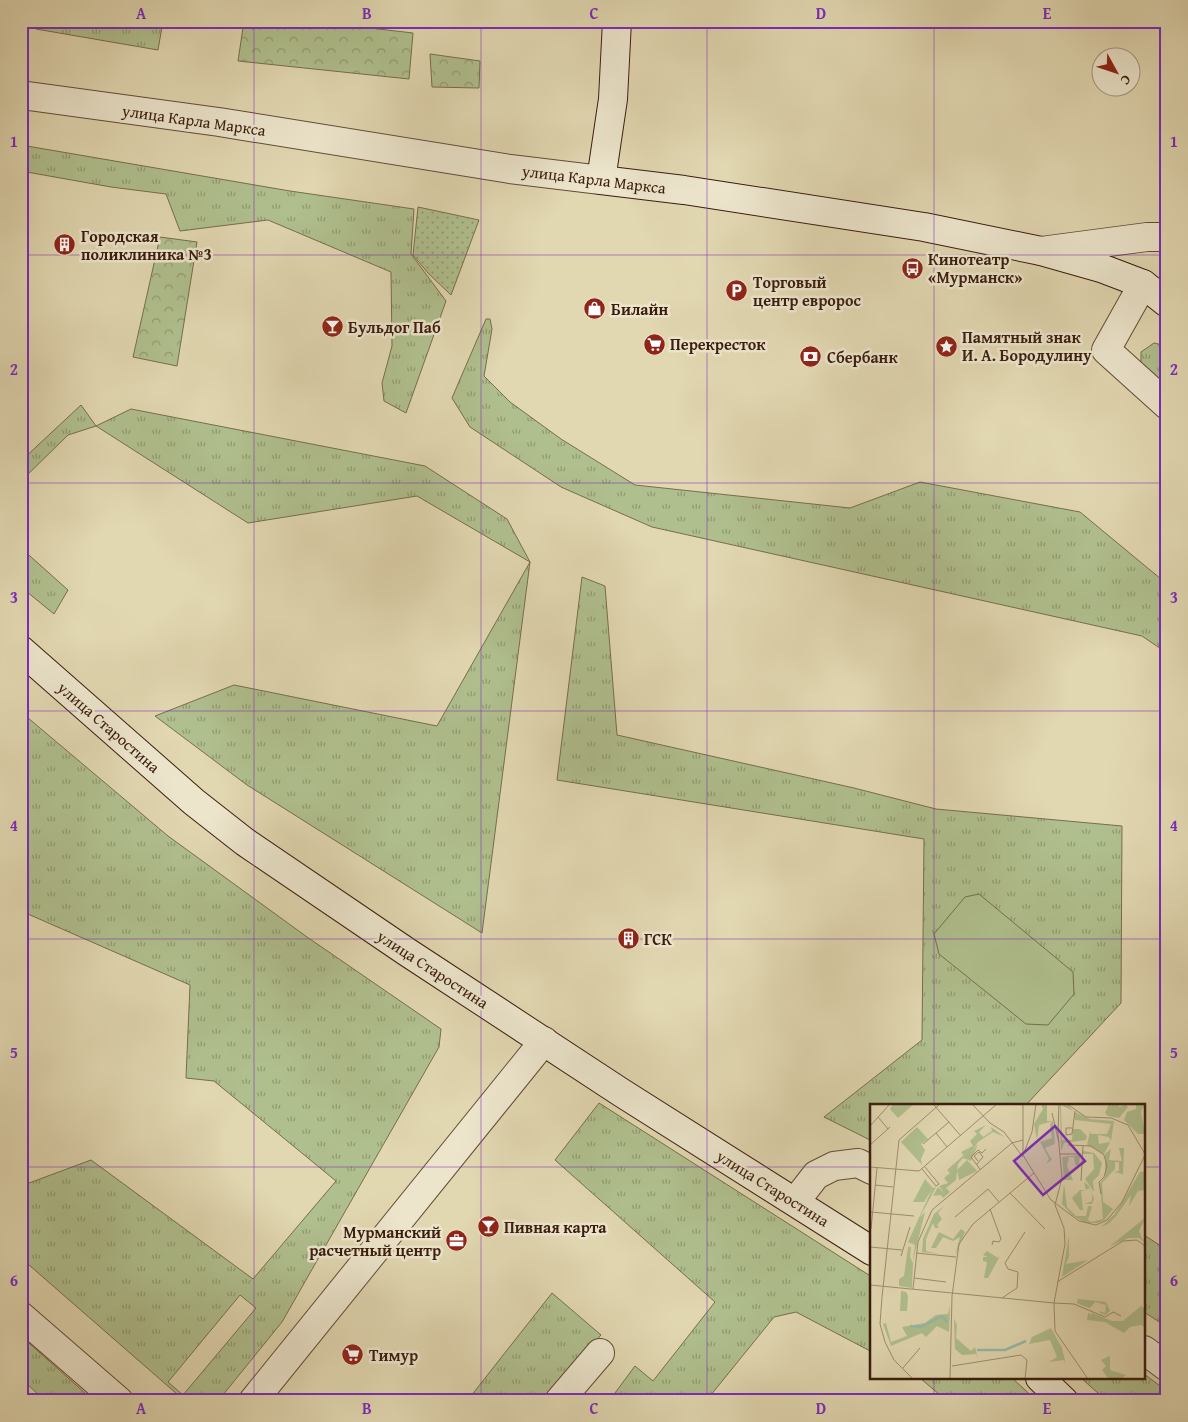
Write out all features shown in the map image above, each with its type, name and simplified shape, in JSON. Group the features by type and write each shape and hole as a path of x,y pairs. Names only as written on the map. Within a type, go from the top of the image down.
{"main road":[{"path":"601,180 613,98 616,21"},
{"name":"улица Карла Маркса","path":"21,95 219,122 510,169 684,190 924,227 1041,250 1148,237 1167,237"},
{"path":"1041,250 1102,268 1143,284 1167,302"},
{"path":"1143,284 1106,350 1167,405"},
{"name":"улица Старостина","path":"21,650 194,802 245,842 622,1093 870,1250"},
{"path":"253,1401 544,1042"},
{"path":"795,1202 816,1175 834,1166 858,1163 870,1169"},
{"path":"21,1316 119,1401"},
{"path":"1146,1351 1167,1367"},
{"path":"559,1401 600,1353"},
{"path":"1042,1380 1064,1401"}],"green space":[{"path":"38,21 163,21 158,50 36,29"},
{"path":"244,21 310,21 413,33 409,79 238,61"},
{"path":"430,54 480,61 479,88 432,87"},
{"path":"21,145 290,191 414,209 411,254 446,301 406,413 384,401 382,383 392,346 391,272 268,220 180,231 166,194 111,187 21,171"},
{"path":"418,207 479,220 451,295 428,273 413,255"},
{"path":"160,237 197,242 177,366 133,357"},
{"path":"486,319 490,319 492,329 484,376 510,402 561,439 635,485 850,508 920,482 1080,512 1167,584 1167,653 1142,636 652,527 561,487 470,427 452,398"},
{"path":"1154,343 1167,346 1167,390 1141,367 1141,352"},
{"path":"81,405 96,426 68,435 21,481 21,461"},
{"path":"131,409 425,466 507,519 530,562 417,496 248,523 96,426"},
{"path":"21,548 68,590 54,614 21,587"},
{"path":"530,562 482,933 247,785 155,716 234,685 437,726"},
{"path":"582,577 605,586 617,735 854,788 936,809 1122,826 1121,1003 1027,1104 870,1104 870,1140 824,1117 922,1040 924,839 557,780"},
{"path":"21,712 168,836 307,937 441,1029 439,1047 282,1322 218,1401 185,1401 21,1258 21,1186 91,1160 253,1279 336,1181 214,1081 186,1078 190,985 21,911","holes":["240,1295 256,1308 183,1395 168,1382"]},
{"path":"979,894 1073,972 1074,994 1048,1025 1026,1024 939,954 934,934 965,897"},
{"path":"599,1103 870,1276 870,1351 796,1312 774,1317 706,1401 609,1401 635,1366 653,1381 715,1302 555,1160"},
{"path":"1146,1236 1167,1250 1167,1327 1146,1313"},
{"path":"552,1293 601,1335 541,1401 467,1401"},
{"path":"21,1336 94,1401 45,1401 21,1378"},
{"path":"1146,1375 1167,1391 1167,1401 1107,1401 1083,1380 1146,1380"},
{"path":"922,1380 1014,1380 1037,1401 947,1401"}],"place":[{"name":"Городская поликлиника №3","path":"65,245"},
{"name":"Кинотеатр «Мурманск»","path":"912,268"},
{"name":"Торговый центр евророс","path":"737,291"},
{"name":"Билайн","path":"595,309"},
{"name":"Бульдог Паб","path":"332,327"},
{"name":"Перекресток","path":"654,344"},
{"name":"Памятный знак И. А. Бородулину","path":"946,346"},
{"name":"Сбербанк","path":"811,357"},
{"name":"ГСК","path":"628,939"},
{"name":"Пивная карта","path":"488,1227"},
{"name":"Мурманский расчетный центр","path":"457,1241"},
{"name":"Тимур","path":"353,1355"}]}
